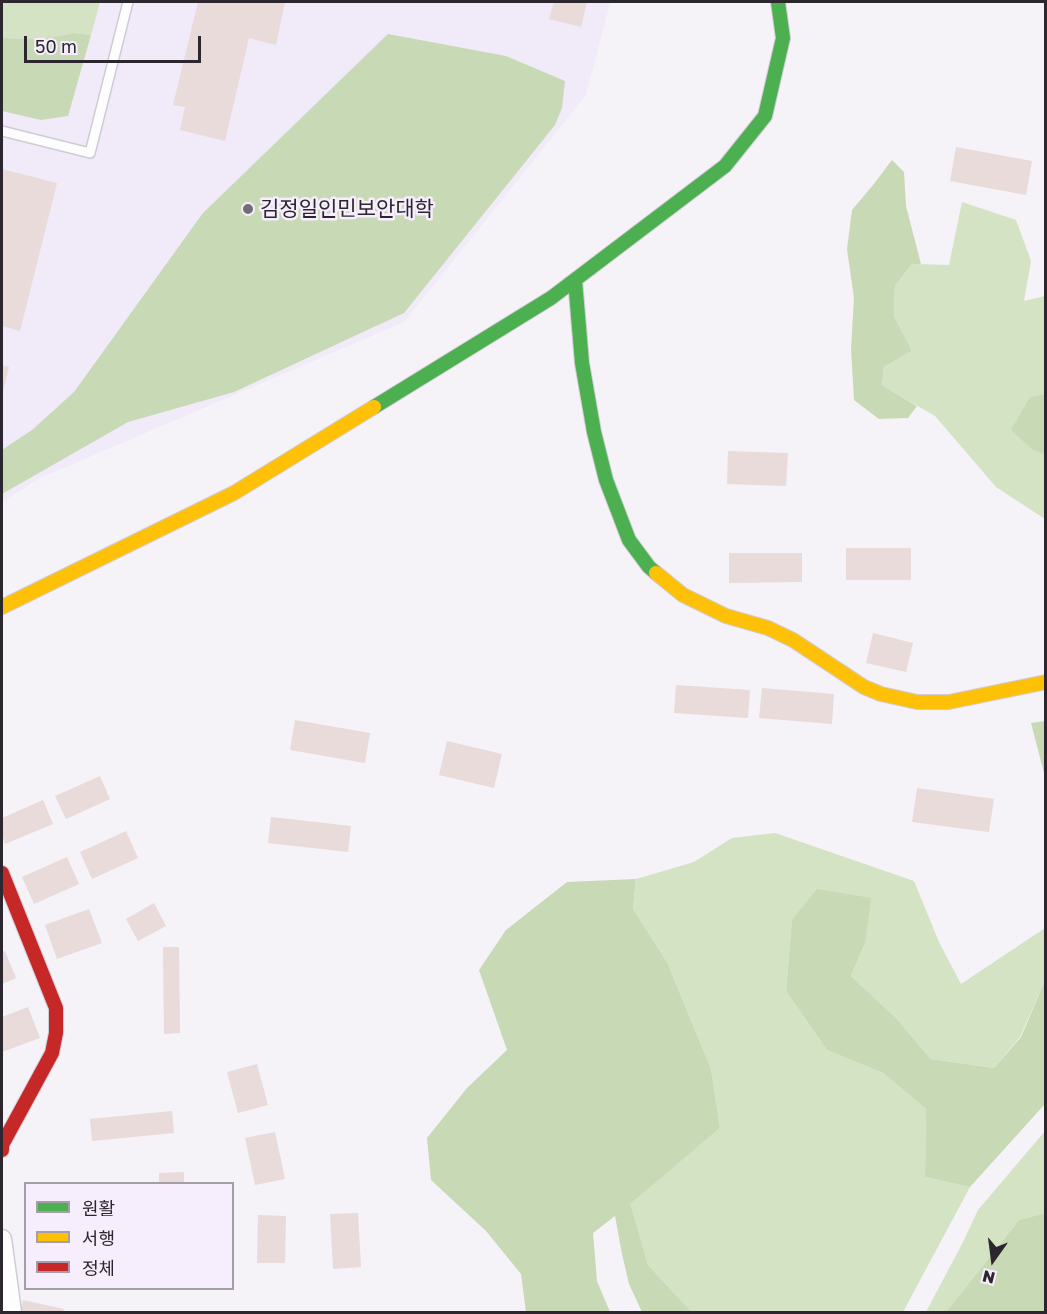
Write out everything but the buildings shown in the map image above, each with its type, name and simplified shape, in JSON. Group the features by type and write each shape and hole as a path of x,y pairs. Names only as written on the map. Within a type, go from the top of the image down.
{"street":[{"path":"2,607 234,493 551,298 725,166 765,116 783,38 778,2"},
{"path":"575,280 582,363 594,432 606,480 629,540 649,567 683,595 726,616 768,628 793,640 864,687 881,694 916,702 950,702 1046,682"},
{"path":"2,873 56,1008 56,1034 52,1053 2,1145 2,1150"},
{"path":"2,1239 12,1312"}],"lane":[{"path":"2,131 90,153 128,2"}],"shaded area":[{"name":"김정일인민보안대학","path":"2,2 610,2 586,95 404,322 40,478 2,502"}],"green space":[{"path":"2,2 100,2 91,35 74,33 27,39 2,38"},
{"path":"74,33 91,35 68,116 41,120 2,111 2,38 27,39"},
{"path":"388,34 506,56 565,81 562,108 555,125 404,313 234,392 128,422 2,494 2,450 32,430 74,392 203,213"},
{"path":"892,160 904,172 906,206 921,264 912,264 895,286 894,316 912,351 884,367 882,385 917,406 908,418 879,419 854,400 851,349 854,298 847,249 852,210"},
{"path":"962,202 1016,220 1031,261 1024,301 1045,296 1046,394 1030,397 1033,450 1045,455 1045,519 996,487 935,416 882,385 884,367 912,351 894,316 895,286 912,264 949,265"},
{"path":"1046,394 1045,455 1033,450 1011,430 1030,397"},
{"path":"1046,721 1045,777 1031,723"},
{"path":"775,833 914,881 939,942 961,984 1045,928 1045,980 1020,1037 994,1068 931,1059 897,1019 851,976 865,943 792,920 786,991 827,1050 883,1073 926,1109 925,1177 970,1187 903,1312 695,1312 690,1310 648,1265 629,1204 720,1128 711,1069 667,962 633,909 636,879 694,862 732,838"},
{"path":"636,879 633,909 667,962 711,1069 720,1128 630,1204 648,1265 690,1310 695,1312 642,1312 629,1284 615,1216 593,1233 597,1281 610,1312 526,1312 521,1274 486,1231 431,1180 427,1138 467,1088 507,1050 479,970 506,930 567,882"},
{"path":"817,889 871,898 865,943 851,976 897,1019 931,1059 994,1068 1021,1037 1045,980 1045,1104 970,1187 925,1177 926,1109 883,1073 827,1050 786,991 792,920"},
{"path":"1045,1131 1045,1213 1019,1220 946,1312 926,1312 978,1210"},
{"path":"1045,1213 1045,1312 946,1312 1019,1220"}],"traffic: fast":[{"path":"374,407 551,298 725,166 765,116 783,38 778,2"},
{"path":"575,280 582,363 594,432 606,480 629,540 656,573"}],"traffic: slow":[{"path":"2,607 234,493 374,407"},
{"path":"656,573 683,595 726,616 768,628 793,640 864,687 881,694 917,702 949,702 1046,682"}],"traffic: jam":[{"path":"2,873 56,1008 56,1033 52,1053 2,1145 2,1150"}],"place":[{"name":"김정일인민보안대학","path":"248,209"}]}
